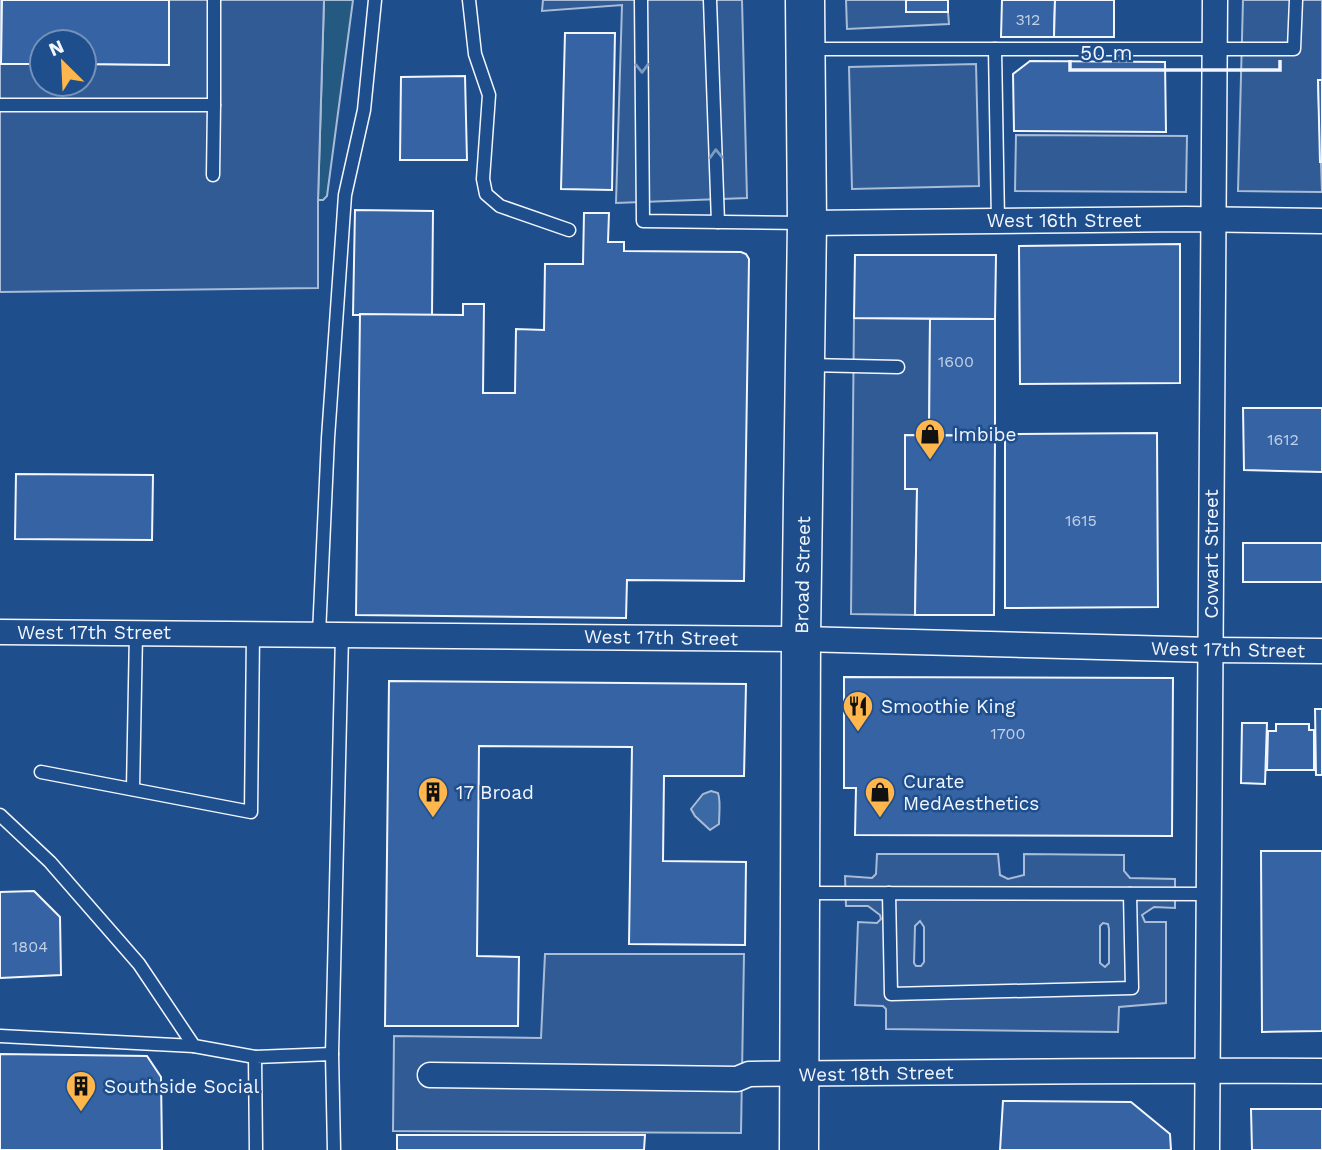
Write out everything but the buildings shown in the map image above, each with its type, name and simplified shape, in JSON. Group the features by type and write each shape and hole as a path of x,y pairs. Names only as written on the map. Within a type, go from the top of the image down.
{"main road":[{"name":"Broad Street","path":"799,1150 801,639 807,223 805,0"}],"street":[{"name":"Cowart Street","path":"1207,1150 1215,0"},
{"name":"West 16th Street","path":"807,223 1322,221"},
{"name":"West 17th Street","path":"0,632 801,639 1322,651"},
{"name":"West 18th Street","path":"430,1075 737,1079 749,1074 1322,1071"}],"lane":[{"path":"213,175 214,0"},
{"path":"334,1150 328,438 345,195 364,110 374,0"},
{"path":"469,0 475,54 489,95 483,178 486,194 500,206 569,230"},
{"path":"641,0 643,221 807,223"},
{"path":"710,0 718,222"},
{"path":"805,49 1294,49 1296,0"},
{"path":"995,49 998,221"},
{"path":"0,105 214,105"},
{"path":"805,365 898,367"},
{"path":"132,789 136,633"},
{"path":"41,772 251,812 253,634"},
{"path":"0,815 50,862 139,964 194,1045"},
{"path":"800,893 1209,894"},
{"path":"889,893 891,994 1132,988 1130,894"},
{"path":"0,1036 194,1045 255,1057 332,1054"},
{"path":"255,1057 256,1150"}],"shaded area":[{"path":"0,0 1,64 28,64 28,98 98,98 98,64 169,65 169,0 324,0 318,288 0,292"},
{"path":"324,0 353,0 327,196 318,200"},
{"path":"543,0 742,0 747,198 616,203 622,5 542,11"},
{"path":"846,0 906,0 906,12 948,12 949,24 847,29"},
{"path":"1243,0 1322,0 1322,80 1318,81 1322,192 1238,191"},
{"path":"976,64 979,186 852,189 849,67"},
{"path":"1016,135 1187,136 1186,192 1015,191"},
{"path":"854,318 930,319 929,435 905,436 905,488 917,489 915,615 851,614"},
{"path":"711,791 718,793 720,808 719,824 710,830 691,809 703,794"},
{"path":"877,854 998,854 1000,875 1008,879 1024,875 1024,854 1124,855 1124,871 1130,878 1175,879 1175,908 1154,907 1142,915 1145,922 1166,922 1166,1003 1119,1007 1118,1032 886,1029 886,1009 883,1006 855,1005 858,922 877,923 881,919 880,915 868,906 846,906 845,876 872,878 876,874","holes":["920,921 924,927 924,962 921,966 916,966 915,926","1103,923 1108,924 1109,929 1109,963 1105,967 1100,963 1100,926"]},
{"path":"545,954 744,954 741,1133 393,1131 394,1036 541,1038"}],"place":[{"name":"Imbibe","path":"930,461"},
{"name":"Smoothie King","path":"858,733"},
{"name":"17 Broad","path":"433,819"},
{"name":"Curate MedAesthetics","path":"880,819"},
{"name":"Southside Social","path":"81,1113"}]}
